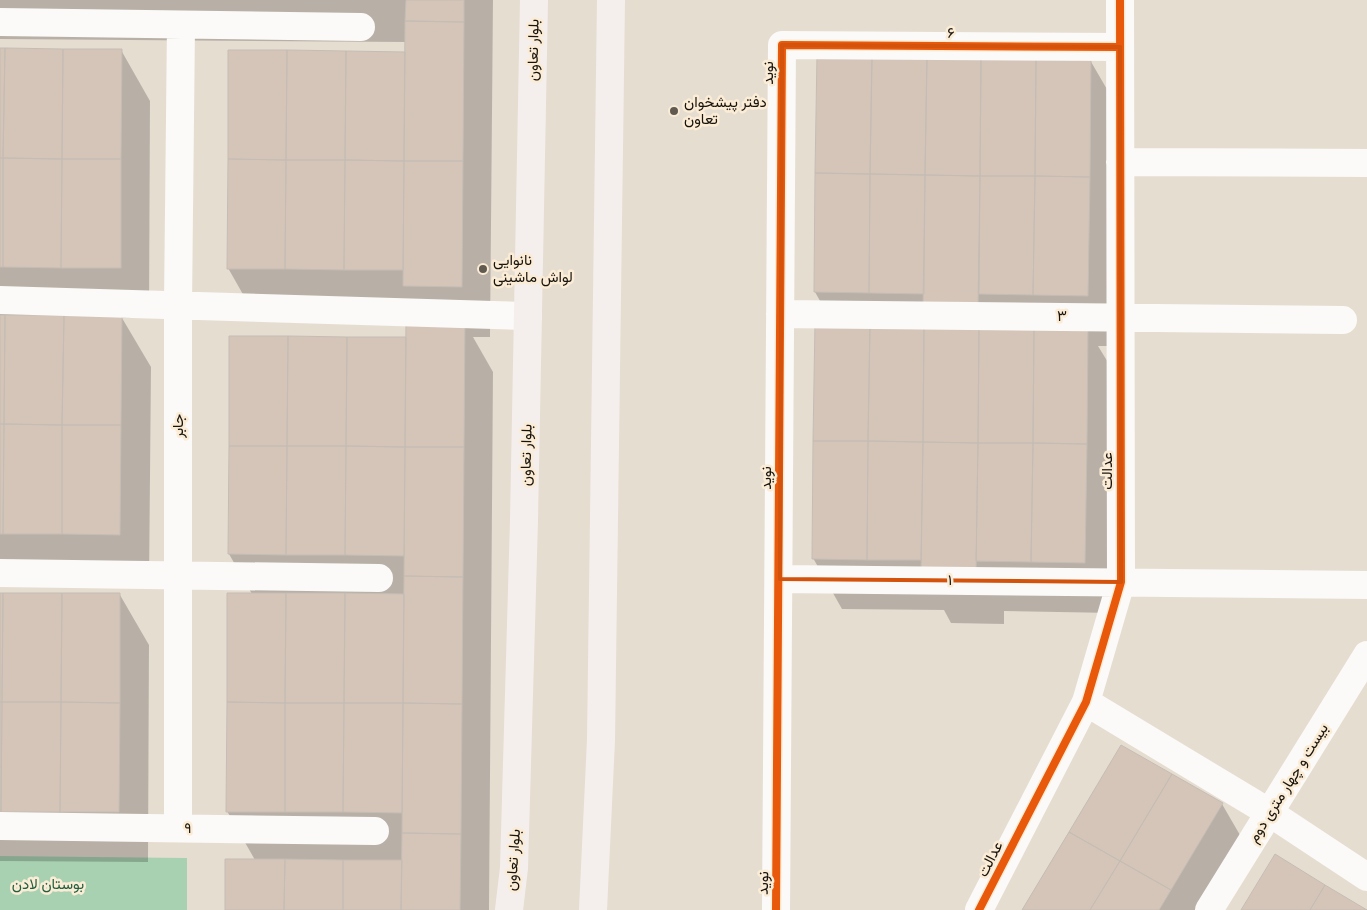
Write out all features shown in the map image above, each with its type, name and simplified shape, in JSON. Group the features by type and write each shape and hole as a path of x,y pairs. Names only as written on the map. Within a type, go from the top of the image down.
{"main road":[{"name":"بلوار تعاون","path":"509,910 514,858 534,0"},
{"path":"592,910 601,740 611,0"}],"street":[{"name":"عدالت","path":"979,910 1086,702 1121,582 1120,0"},
{"path":"0,22 361,27"},
{"name":"جابر","path":"178,828 178,304 181,25"},
{"name":"۶","path":"782,46 1120,47"},
{"name":"نوید","path":"776,910 780,579 782,46"},
{"path":"1120,162 1367,163"},
{"path":"0,300 528,316"},
{"name":"۳","path":"780,314 1343,320"},
{"path":"0,573 379,578"},
{"name":"۱","path":"780,579 1367,585"},
{"name":"بیست و چهار متری دوم","path":"1210,910 1367,655"},
{"path":"1086,702 1270,813 1367,877"},
{"name":"۹","path":"0,826 375,831"}],"highlighted area":[{"path":"782,45 1120,47 1121,582 780,579"}],"green space":[{"name":"بوستان لادن","path":"0,856 187,858 187,910 0,910"}],"building":[{"path":"406,0 464,0 464,22 405,21"},
{"path":"405,21 464,22 463,161 404,161"},
{"path":"0,48 5,48 3,158 0,158"},
{"path":"5,48 63,49 62,159 3,158"},
{"path":"63,49 122,49 121,159 62,159"},
{"path":"228,50 287,50 286,160 228,159"},
{"path":"287,50 346,51 345,160 286,160"},
{"path":"346,51 405,52 404,161 345,160"},
{"path":"817,55 872,56 870,174 815,173"},
{"path":"872,56 927,56 925,175 870,174"},
{"path":"927,56 981,57 980,176 925,175"},
{"path":"981,57 1036,58 1035,176 980,176"},
{"path":"1036,58 1091,59 1090,177 1035,176"},
{"path":"0,158 3,158 3,267 0,267"},
{"path":"3,158 62,159 61,268 3,267"},
{"path":"62,159 121,159 121,268 61,268"},
{"path":"228,159 286,160 285,269 227,269"},
{"path":"286,160 345,160 344,270 285,269"},
{"path":"345,160 404,161 403,270 344,270"},
{"path":"404,161 463,161 462,287 403,286"},
{"path":"815,173 870,174 869,293 814,292"},
{"path":"870,174 925,175 924,294 869,293"},
{"path":"925,175 980,176 978,307 923,306"},
{"path":"980,176 1035,176 1033,295 979,294"},
{"path":"1035,176 1090,177 1088,296 1033,295"},
{"path":"0,315 5,315 4,424 0,424"},
{"path":"5,315 64,315 62,425 4,424"},
{"path":"64,315 122,315 121,425 62,425"},
{"path":"406,320 465,320 464,447 405,447"},
{"path":"815,322 870,323 868,441 813,441"},
{"path":"870,323 924,323 923,442 868,441"},
{"path":"924,323 979,324 978,443 923,442"},
{"path":"979,324 1034,325 1033,443 978,443"},
{"path":"1034,325 1088,326 1087,444 1033,443"},
{"path":"229,336 288,336 287,446 229,446"},
{"path":"288,336 347,337 346,446 287,446"},
{"path":"347,337 406,337 405,447 346,446"},
{"path":"0,424 4,424 3,534 0,534"},
{"path":"4,424 62,425 62,534 3,534"},
{"path":"62,425 121,425 120,535 62,534"},
{"path":"813,441 868,441 867,560 812,559"},
{"path":"868,441 923,442 921,560 867,560"},
{"path":"923,442 978,443 976,574 921,573"},
{"path":"978,443 1033,443 1031,562 976,561"},
{"path":"1033,443 1087,444 1085,563 1031,562"},
{"path":"229,446 287,446 286,555 228,554"},
{"path":"287,446 346,446 345,555 286,555"},
{"path":"346,446 405,447 404,556 345,555"},
{"path":"405,447 464,447 463,577 404,576"},
{"path":"404,576 463,577 462,704 403,703"},
{"path":"0,593 3,593 2,702 0,702"},
{"path":"3,593 62,593 61,702 2,702"},
{"path":"62,593 120,593 120,703 61,702"},
{"path":"227,593 286,593 285,703 227,702"},
{"path":"286,593 345,593 344,703 285,703"},
{"path":"345,593 404,594 403,703 344,703"},
{"path":"0,702 2,702 1,812 0,812"},
{"path":"2,702 61,702 60,812 1,812"},
{"path":"61,702 120,703 119,812 60,812"},
{"path":"227,702 285,703 285,812 226,812"},
{"path":"285,703 344,703 343,812 285,812"},
{"path":"344,703 403,703 402,813 343,812"},
{"path":"403,703 462,704 461,834 402,833"},
{"path":"1121,745 1172,774 1120,861 1069,832"},
{"path":"1172,774 1223,803 1171,890 1120,861"},
{"path":"1069,832 1120,861 1090,910 1022,910"},
{"path":"402,833 461,834 460,910 401,910"},
{"path":"1275,854 1325,885 1310,910 1241,910"},
{"path":"225,859 285,859 284,910 225,910"},
{"path":"285,859 343,860 343,910 284,910"},
{"path":"343,860 402,860 401,910 343,910"},
{"path":"1120,861 1171,890 1159,910 1090,910"},
{"path":"1325,885 1367,910 1310,910"}],"cycle path":[{"path":"979,910 1086,702 1121,582 1120,0"},
{"path":"776,910 782,45 1120,47"}],"place":[{"name":"دفتر پیشخوان تعاون","path":"674,111"},
{"name":"نانوایی لواش ماشینی","path":"483,269"}]}
